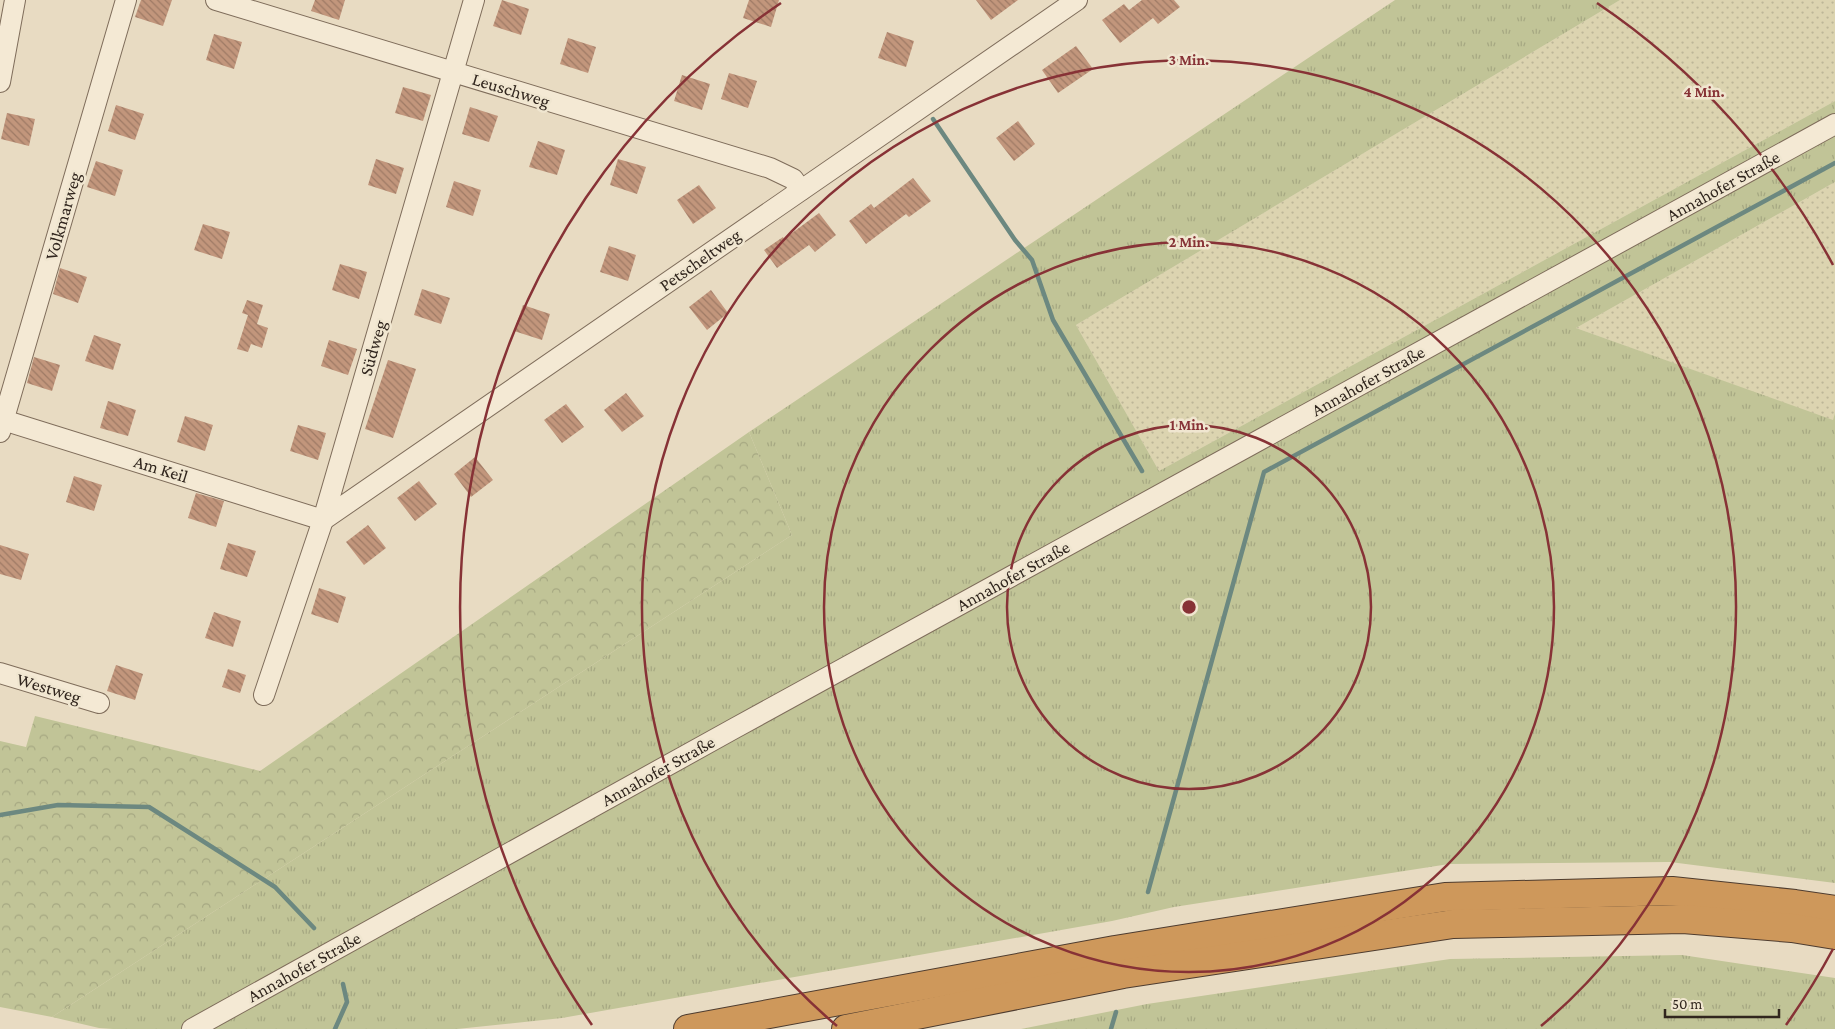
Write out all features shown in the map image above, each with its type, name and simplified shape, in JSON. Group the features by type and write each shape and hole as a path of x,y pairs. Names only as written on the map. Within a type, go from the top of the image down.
{"highway":[{"path":"688,1029 1115,950 1445,897 1672,891 1835,910"},
{"path":"846,1029 1123,974 1453,924 1683,919 1792,928 1835,935"}],"street":[{"path":"0,82 15,0"},
{"name":"Volkmarweg","path":"1,424 126,0"},
{"name":"Leuschweg","path":"216,0 770,168 793,179 801,190"},
{"name":"Südweg","path":"264,695 323,520 474,0"},
{"name":"Petscheltweg","path":"323,520 1077,0"},
{"name":"Annahofer Straße","path":"192,1029 735,728 1835,124"},
{"name":"Am Keil","path":"1,424 323,520"},
{"name":"Westweg","path":"0,673 99,703"}],"shaded area":[{"path":"1620,0 1835,0 1835,101 1159,471 1076,325"},
{"path":"1835,182 1835,413 1833,421 1576,328"}],"green space":[{"path":"1395,0 1620,0 1076,325 1159,471 1835,101 1835,182 1576,328 1833,420 1835,413 1835,883 1670,862 1449,864 1174,907 1112,921 562,1018 457,1029 113,1029 99,1028 52,1017 792,535 749,432"},
{"path":"749,432 792,535 52,1017 0,1007 0,741 26,747 35,716 260,771"},
{"path":"1682,955 1835,978 1835,1029 1021,1029 1147,1004 1450,959"}],"building":[{"path":"141,0 172,0 163,26 135,17"},
{"path":"315,0 345,0 339,20 311,11"},
{"path":"502,0 529,9 521,35 493,26"},
{"path":"749,0 779,0 771,27 743,18"},
{"path":"976,0 1018,0 991,20"},
{"path":"1142,0 1174,0 1180,7 1158,24 1153,18 1120,43 1102,20 1124,4 1129,10"},
{"path":"887,32 914,41 906,67 878,58"},
{"path":"214,34 242,42 234,69 206,60"},
{"path":"568,38 596,47 588,73 560,64"},
{"path":"1076,46 1093,69 1058,93 1042,70"},
{"path":"729,73 757,81 748,108 721,99"},
{"path":"682,75 710,84 702,110 674,101"},
{"path":"403,87 431,95 423,121 395,113"},
{"path":"116,105 144,114 135,140 108,131"},
{"path":"470,107 498,116 489,142 462,134"},
{"path":"7,113 35,119 29,146 1,139"},
{"path":"1018,121 1035,144 1014,161 996,138"},
{"path":"538,141 565,150 557,175 529,167"},
{"path":"376,159 404,168 396,194 368,185"},
{"path":"618,159 646,167 637,194 610,185"},
{"path":"96,161 123,170 115,196 87,187"},
{"path":"913,178 931,201 909,217 906,214 866,244 849,221 871,204 874,208"},
{"path":"454,181 481,190 473,216 446,207"},
{"path":"699,185 716,208 693,224 677,200"},
{"path":"819,213 836,235 815,252 809,245 777,268 764,250 783,237 784,239"},
{"path":"203,224 230,232 222,259 194,250"},
{"path":"609,246 636,255 628,281 600,272"},
{"path":"340,264 367,272 359,299 332,290"},
{"path":"60,268 87,277 78,303 53,294"},
{"path":"422,289 450,298 441,324 414,315"},
{"path":"711,290 728,313 707,330 689,307"},
{"path":"247,300 263,305 257,324 268,328 262,348 251,344 248,352 237,349 248,315 242,313"},
{"path":"523,305 550,314 542,340 514,331"},
{"path":"94,335 121,344 113,370 85,361"},
{"path":"329,340 357,349 348,375 321,366"},
{"path":"34,357 60,365 52,391 27,383"},
{"path":"388,360 416,369 393,438 365,429"},
{"path":"626,393 644,416 622,432 604,410"},
{"path":"108,401 136,410 128,436 100,428"},
{"path":"566,404 584,427 562,443 544,420"},
{"path":"185,416 213,425 205,451 177,442"},
{"path":"298,425 326,433 318,460 290,451"},
{"path":"475,457 493,480 471,497 454,474"},
{"path":"74,476 102,485 94,511 66,502"},
{"path":"419,481 437,504 415,521 397,498"},
{"path":"196,493 224,501 216,527 188,518"},
{"path":"368,525 386,548 364,565 346,542"},
{"path":"228,543 256,551 247,577 220,569"},
{"path":"0,545 29,554 21,580 0,574"},
{"path":"319,588 346,597 338,623 311,614"},
{"path":"214,612 241,621 233,647 205,638"},
{"path":"116,665 143,674 135,700 107,691"},
{"path":"228,669 246,675 240,693 222,687"}],"waterway":[{"path":"933,119 1015,240 1032,260 1053,320 1142,471"},
{"path":"1148,892 1264,472 1835,163"},
{"path":"0,815 58,805 149,807 275,887 314,928"},
{"path":"335,1029 347,1002 343,984"},
{"path":"1111,1029 1116,1012"}]}
